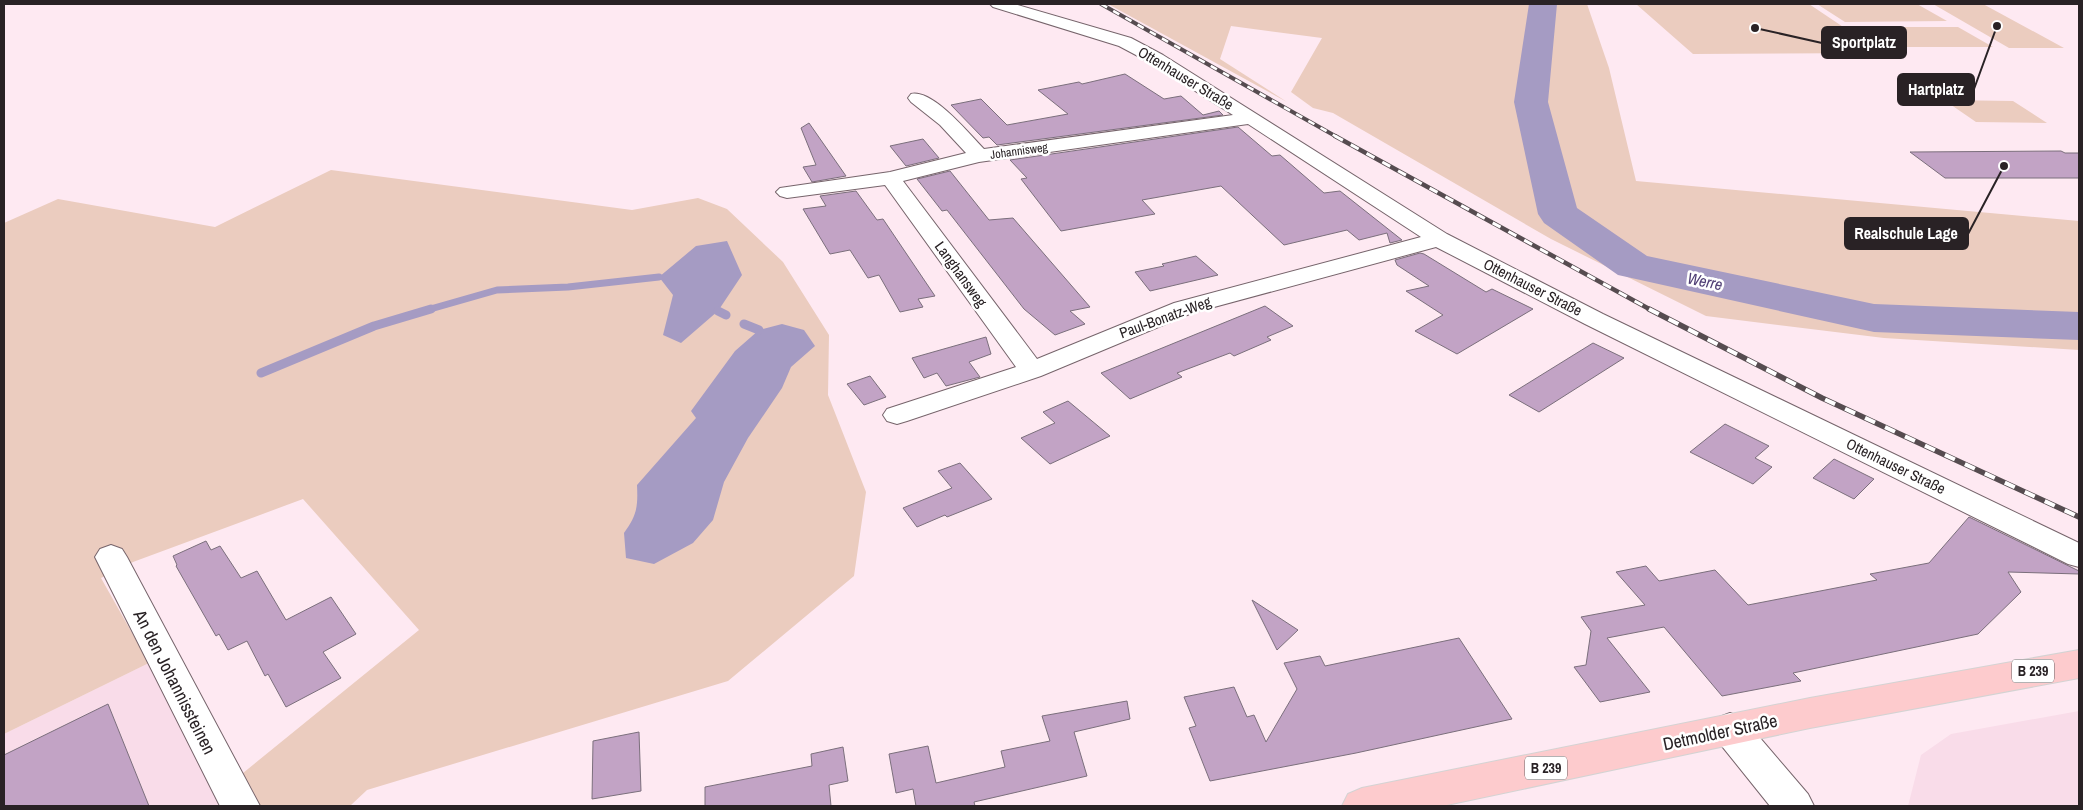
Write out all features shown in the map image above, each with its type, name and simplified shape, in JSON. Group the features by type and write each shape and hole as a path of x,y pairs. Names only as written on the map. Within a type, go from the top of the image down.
{"main road":[{"name":"Detmolder Straße","path":"1362,806 1986,679 2079,664"}],"street":[{"name":"Ottenhauser Straße","path":"998,4 1125,42 1157,59 1439,239 1594,319 2079,556"},
{"path":"917,98 947,121 979,156"},
{"name":"Johannisweg","path":"787,192 890,178 979,156 1251,118"},
{"name":"Langhansweg","path":"890,178 1032,370"},
{"name":"Paul-Bonatz-Weg","path":"897,415 1032,370 1183,308 1439,239"},
{"name":"An den Johannissteinen","path":"111,557 240,806"},
{"path":"1730,730 1794,806"}],"shaded area":[{"path":"1108,4 1587,4 1609,68 1636,181 2079,221 2079,350 1884,338 1706,316 1551,239 1333,113 1313,108 1291,92 1322,38 1231,26 1220,59 1287,102"},
{"path":"1636,4 1809,4 1882,53 1693,54"},
{"path":"1817,4 1917,4 1947,21 1845,22"},
{"path":"1933,4 1983,4 2064,48 2009,48"},
{"path":"1855,27 1958,27 1993,47 1888,47"},
{"path":"1944,100 2013,101 2047,123 1976,122"},
{"path":"331,170 632,210 698,198 727,209 783,262 829,335 828,395 866,492 854,576 728,681 367,790 350,806 260,806 243,773 419,630 303,499 133,562 101,578 149,663 4,734 4,223 58,199 215,227"},
{"path":"727,241 742,275 718,311 681,343 663,335 673,295 659,277 696,246"},
{"path":"782,324 804,330 815,346 791,367 782,388 748,438 724,482 713,520 693,543 654,564 626,558 624,533 636,511 637,485 696,418 691,411 735,351 759,330"},
{"path":"149,663 219,806 4,806 4,734"},
{"path":"2079,711 2079,806 1908,806 1921,755 1951,734"}],"building":[{"path":"1125,74 1164,99 1181,96 1203,115 1219,111 1223,115 997,145 989,137 983,138 951,105 981,99 1007,125 1068,114 1038,90 1079,82 1082,84"},
{"path":"809,123 846,176 812,182 803,167 816,165 801,128"},
{"path":"1238,127 1272,156 1280,155 1324,193 1340,191 1402,240 1390,243 1387,233 1359,240 1347,230 1284,245 1221,186 1142,200 1155,214 1061,231 1021,179 1027,178 1010,160"},
{"path":"923,139 939,158 906,166 890,146"},
{"path":"2061,151 2065,153 2079,153 2079,178 1945,178 1910,152"},
{"path":"950,171 989,220 1013,218 1090,307 1070,311 1085,324 1055,335 1024,309 947,210 942,211 917,179"},
{"path":"856,191 877,220 883,219 935,296 918,299 923,307 900,312 879,275 868,278 850,250 830,254 803,209 826,206 820,196"},
{"path":"1420,253 1486,292 1492,289 1533,309 1457,354 1415,331 1443,315 1406,291 1429,286 1397,265 1395,260"},
{"path":"1196,256 1218,275 1150,291 1135,272 1164,266 1162,264"},
{"path":"1265,306 1293,326 1267,337 1271,340 1234,356 1230,353 1177,373 1182,377 1130,399 1101,373"},
{"path":"986,337 991,354 969,362 980,377 946,386 937,373 924,378 912,358"},
{"path":"1593,343 1624,358 1539,412 1509,395"},
{"path":"870,376 886,397 864,405 847,384"},
{"path":"1068,401 1110,436 1050,464 1021,438 1055,423 1043,412"},
{"path":"1725,424 1769,446 1755,458 1772,467 1753,484 1690,452"},
{"path":"1834,459 1874,479 1854,499 1813,478"},
{"path":"960,463 992,499 917,527 903,508 952,488 938,471"},
{"path":"1969,517 2079,571 2079,574 2008,572 2021,592 1978,634 1793,673 1801,681 1722,696 1664,627 1607,638 1650,692 1600,702 1574,667 1586,665 1591,631 1581,617 1645,605 1616,572 1646,566 1659,581 1715,570 1748,605 1877,580 1870,574 1929,563"},
{"path":"206,541 211,550 220,546 241,578 257,571 286,620 331,597 356,634 323,652 341,678 286,707 268,674 265,676 247,641 228,650 219,634 216,636 176,566 173,556"},
{"path":"1252,600 1298,630 1277,650"},
{"path":"1459,638 1512,719 1356,753 1210,781 1189,728 1196,726 1184,697 1234,687 1247,717 1254,715 1266,742 1297,689 1284,663 1320,656 1325,666"},
{"path":"1127,701 1130,719 1074,732 1087,776 974,802 975,806 916,806 913,789 896,793 889,754 928,746 936,783 1005,767 1001,751 1050,741 1042,716"},
{"path":"108,704 149,806 4,806 4,755"},
{"path":"639,732 641,791 592,799 593,741"},
{"path":"843,747 848,781 829,785 831,806 705,806 705,787 812,766 811,754"}],"waterway":[{"name":"Werre","path":"1543,4 1531,102 1558,214 1633,266 1874,318 2079,326"},
{"path":"427,310 497,290 568,287 659,277"},
{"path":"261,373 374,326 431,309"},
{"path":"718,311 726,315"},
{"path":"744,324 759,330"}],"railway":[{"path":"1101,4 1337,137"},
{"path":"1335,136 1651,310"},
{"path":"1649,309 1822,398 2079,517"}],"place":[{"name":"Hartplatz","path":"1997,26"},
{"name":"Sportplatz","path":"1755,28"},
{"name":"Realschule Lage","path":"2004,166"}]}
